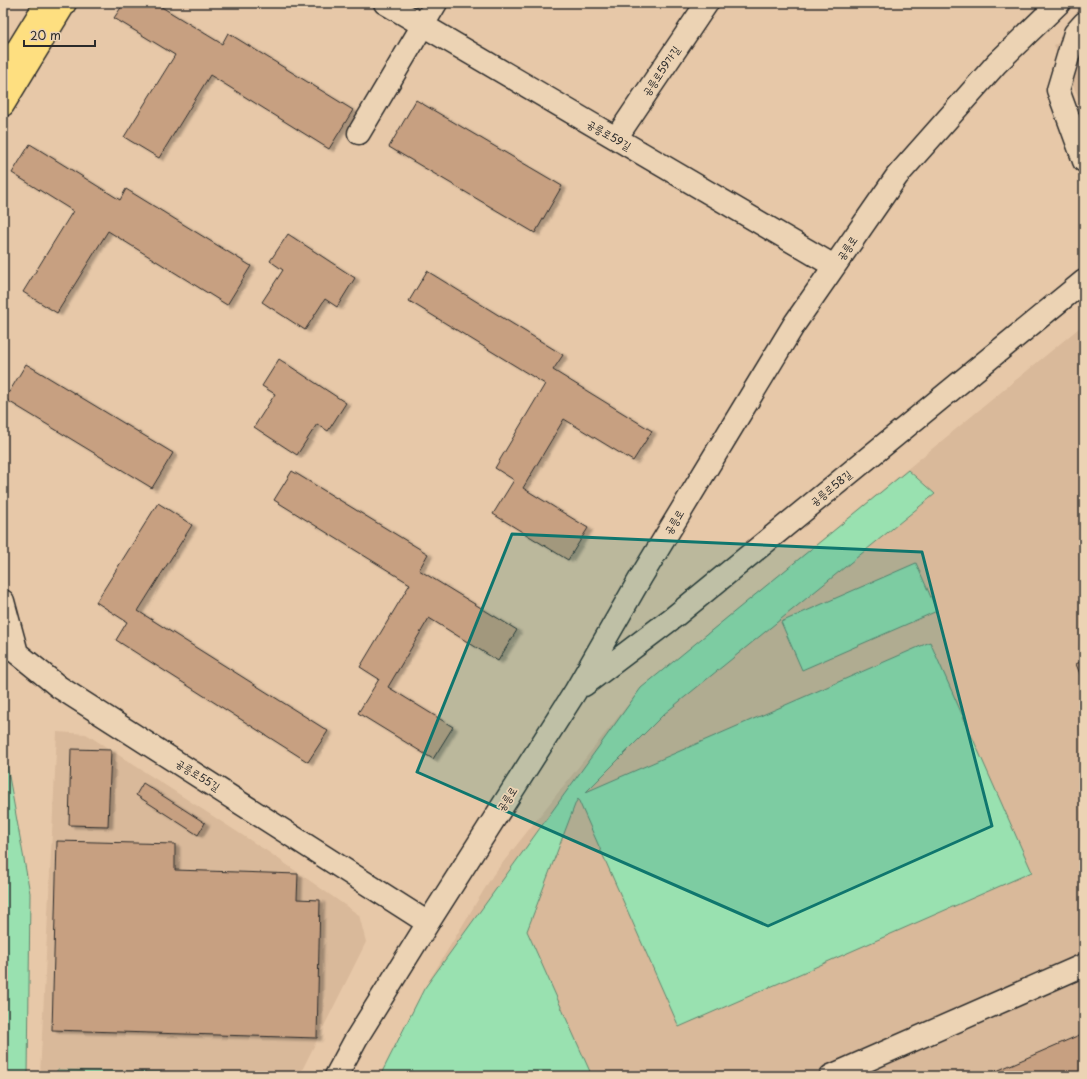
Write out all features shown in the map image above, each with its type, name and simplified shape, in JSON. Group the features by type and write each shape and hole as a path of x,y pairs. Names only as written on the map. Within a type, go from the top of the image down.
{"main road":[{"path":"3,73 46,3"},
{"path":"3,105 65,3"}],"street":[{"name":"공릉로59길","path":"385,3 834,266"},
{"path":"359,133 436,3"},
{"name":"공릉로59가길","path":"616,138 707,3"},
{"name":"공릉로","path":"336,1076 356,1039 428,923 575,692 641,577 795,323 897,176 997,63 1059,3"},
{"path":"1084,23 1075,33 1058,90 1084,162"},
{"name":"공릉로58길","path":"575,692 674,617 1084,281"},
{"name":"공릉로55길","path":"3,601 17,653 59,687 428,923"},
{"path":"831,1076 1084,965"}],"highlighted area":[{"path":"512,534 922,552 992,826 768,926 417,772"}],"shaded area":[{"path":"1084,31 1084,109 1054,45"},
{"path":"1084,324 1084,1076 380,1076 424,989 493,875 641,688"},
{"path":"57,732 86,734 270,853 359,915 366,942 299,1076 40,1076"}],"green space":[{"path":"908,470 935,494 664,714 586,792 930,642 1032,872 679,1027 578,799 527,931 592,1076 380,1076 424,989 641,688"},
{"path":"916,563 937,611 802,670 781,622"},
{"path":"3,743 30,893 28,1076 3,1076"},
{"path":"57,1070 266,1074 266,1076 57,1076"}],"building":[{"path":"124,3 155,3 222,44 228,33 353,110 329,149 210,75 159,158 124,137 175,55 114,18"},
{"path":"416,100 562,186 535,233 389,147"},
{"path":"30,144 120,200 126,189 251,266 227,305 108,231 57,313 23,292 73,211 12,173"},
{"path":"288,234 355,278 337,307 325,299 305,330 262,302 283,270 270,261"},
{"path":"427,271 563,355 553,370 652,431 633,461 564,419 523,488 588,528 568,560 493,514 514,480 495,468 545,384 409,301"},
{"path":"279,359 346,403 328,431 317,424 297,455 254,427 275,394 262,386"},
{"path":"26,364 173,453 152,488 5,399"},
{"path":"292,471 428,554 419,570 517,630 498,661 429,618 388,687 453,727 433,759 358,713 379,679 360,667 410,584 274,500"},
{"path":"158,503 192,525 138,611 328,731 308,762 116,640 127,622 96,602"},
{"path":"1084,660 1084,684 1076,664"},
{"path":"71,749 111,750 108,826 69,825"},
{"path":"143,783 205,823 198,835 136,795"},
{"path":"57,841 175,844 175,870 298,874 297,899 320,900 317,1038 52,1030"},
{"path":"1084,1033 1084,1076 985,1076"}]}
